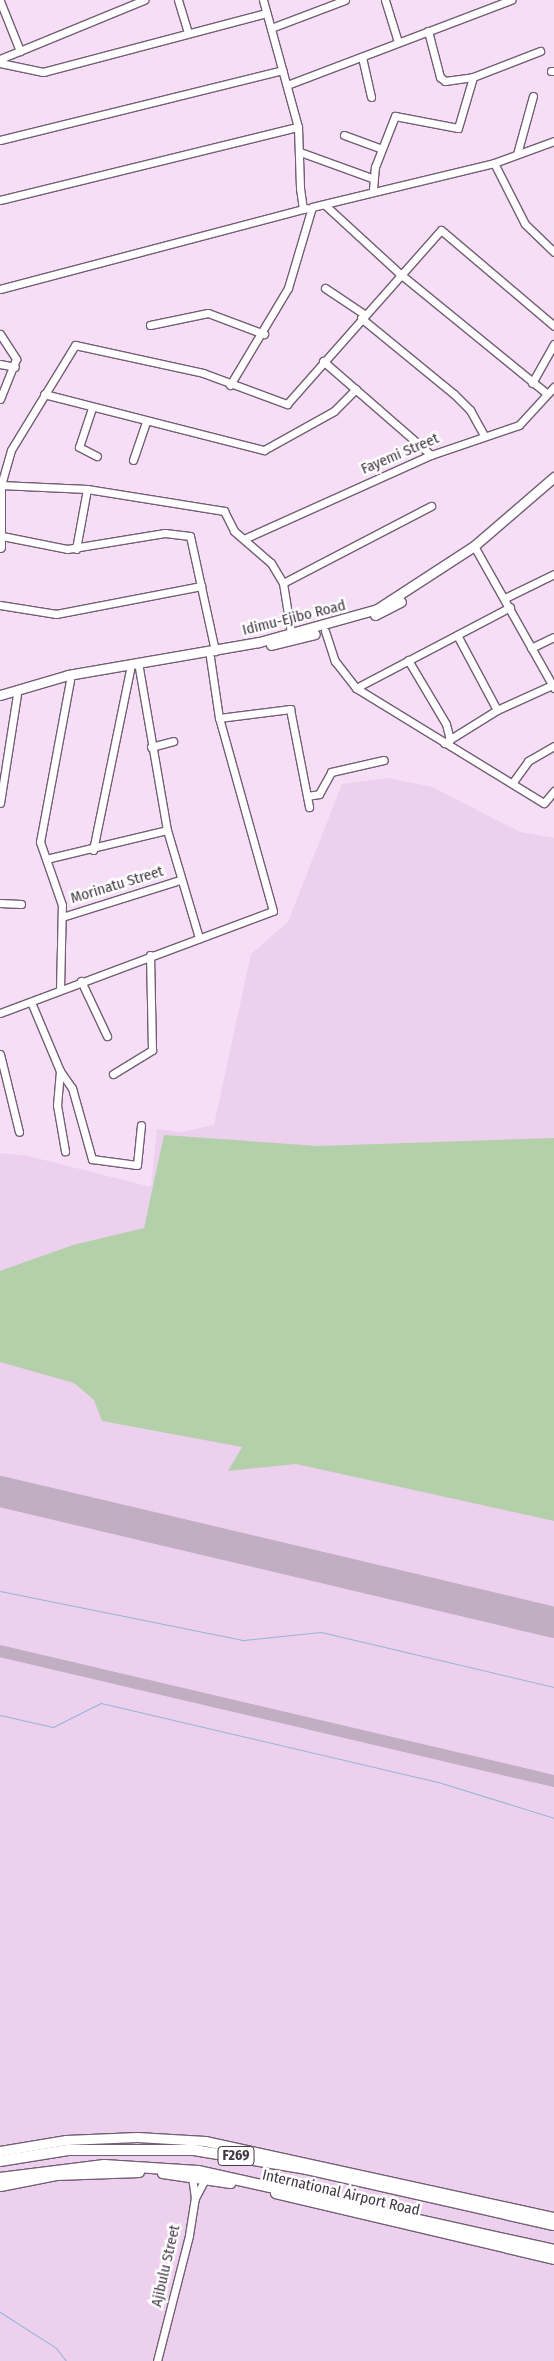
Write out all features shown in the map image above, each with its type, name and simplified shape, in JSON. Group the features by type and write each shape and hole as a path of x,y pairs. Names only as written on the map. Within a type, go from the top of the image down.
{"highway":[{"name":"International Airport Road","path":"0,2161 68,2150 194,2150 262,2160 421,2190 468,2205 554,2225"},
{"name":"International Airport Road","path":"0,2178 104,2165 161,2167 251,2180 554,2250"}],"main road":[{"name":"Idimu-Ejibo Road","path":"0,695 115,669 212,654 383,606 475,548 554,477"},
{"name":"Idimu-Ejibo Road","path":"0,701 58,681 115,669 134,669 325,631 386,611 475,548 554,484"},
{"name":"International Airport Road","path":"0,2151 74,2140 137,2137 205,2141 421,2190 554,2217"},
{"name":"International Airport Road","path":"0,2186 93,2172 192,2177 420,2226 554,2259"},
{"path":"400,2215 420,2226"}],"street":[{"path":"0,61 144,0"},
{"path":"178,0 188,33"},
{"path":"263,0 298,127 303,209"},
{"path":"271,28 323,4 345,0"},
{"path":"385,0 398,42"},
{"path":"287,84 512,0"},
{"path":"0,1 20,51"},
{"path":"0,61 43,72 266,13"},
{"path":"428,31 442,80 473,76 540,51"},
{"path":"362,57 371,97"},
{"path":"0,140 282,70"},
{"path":"373,189 372,178 395,116 459,127 473,76"},
{"path":"517,154 533,96"},
{"path":"0,200 298,127"},
{"path":"344,135 382,149"},
{"path":"0,289 325,204 373,189 494,163 554,141"},
{"path":"300,152 372,178"},
{"path":"494,163 525,224 554,252"},
{"path":"325,204 399,273 546,393"},
{"path":"230,385 264,334 300,256 312,207"},
{"path":"0,1013 150,954 268,914 274,905 219,718 212,654 195,542 182,534 76,548 42,547 1,542 1,485 10,450 75,345 203,373 230,385 287,404 399,273 441,230 554,326"},
{"path":"325,288 363,316 454,394 470,410 484,435"},
{"path":"150,325 208,313 264,334"},
{"path":"0,334 15,356 14,366 0,399"},
{"path":"532,383 554,344"},
{"path":"323,361 431,455"},
{"path":"0,364 14,366"},
{"name":"Fayemi Street","path":"246,538 431,455 484,435 519,425 546,393 554,387"},
{"path":"44,394 146,422 264,450 334,411 356,389"},
{"path":"92,408 79,447 97,456"},
{"path":"133,460 146,422"},
{"path":"1,485 87,489 224,511 234,531 246,538 271,563 283,583 291,633"},
{"path":"76,548 87,489"},
{"path":"283,583 431,506"},
{"path":"447,741 497,710 553,686 505,598 475,548"},
{"path":"505,598 554,574"},
{"path":"0,605 56,614 201,586"},
{"path":"356,688 510,607"},
{"path":"325,631 335,662 356,688 447,741 547,804 554,791"},
{"path":"457,635 497,710"},
{"path":"532,648 554,637"},
{"path":"408,660 446,724 447,741"},
{"path":"134,669 167,830 180,880 200,938"},
{"path":"93,850 134,669"},
{"path":"60,990 62,917 46,859 42,825 70,680"},
{"path":"0,803 17,696"},
{"path":"219,718 290,709 309,807"},
{"path":"151,747 173,741"},
{"path":"513,782 528,761 554,746"},
{"path":"307,796 319,794 331,772 384,760"},
{"path":"46,859 93,850 167,830"},
{"name":"Morinatu Street","path":"62,917 180,880"},
{"path":"0,903 21,904"},
{"path":"113,1074 152,1050 150,954"},
{"path":"81,981 108,1036"},
{"path":"31,1002 60,1071 72,1088 92,1159 138,1165 141,1125"},
{"path":"0,1054 19,1132"},
{"path":"60,1071 57,1105 65,1152"},
{"name":"Ajibulu Street","path":"157,2361 195,2198 192,2177"},
{"path":"195,2198 205,2179"}],"shaded area":[{"path":"388,778 432,787 520,832 554,838 554,2361 0,2361 0,1153 28,1156 151,1187 157,1129 182,1132 214,1125 251,954 288,922 342,784"}],"green space":[{"path":"164,1135 318,1146 554,1138 554,1521 296,1464 228,1471 242,1447 102,1421 94,1400 74,1383 0,1362 0,1271 73,1245 144,1228"}],"waterway":[{"path":"0,1591 244,1640 321,1632 554,1687"},
{"path":"0,1715 53,1727 101,1703 438,1782 554,1818"},
{"path":"0,2312 56,2348 66,2361"}],"taxiway":[{"path":"0,1651 554,1781"}],"runway":[{"path":"0,1491 554,1622"}]}
